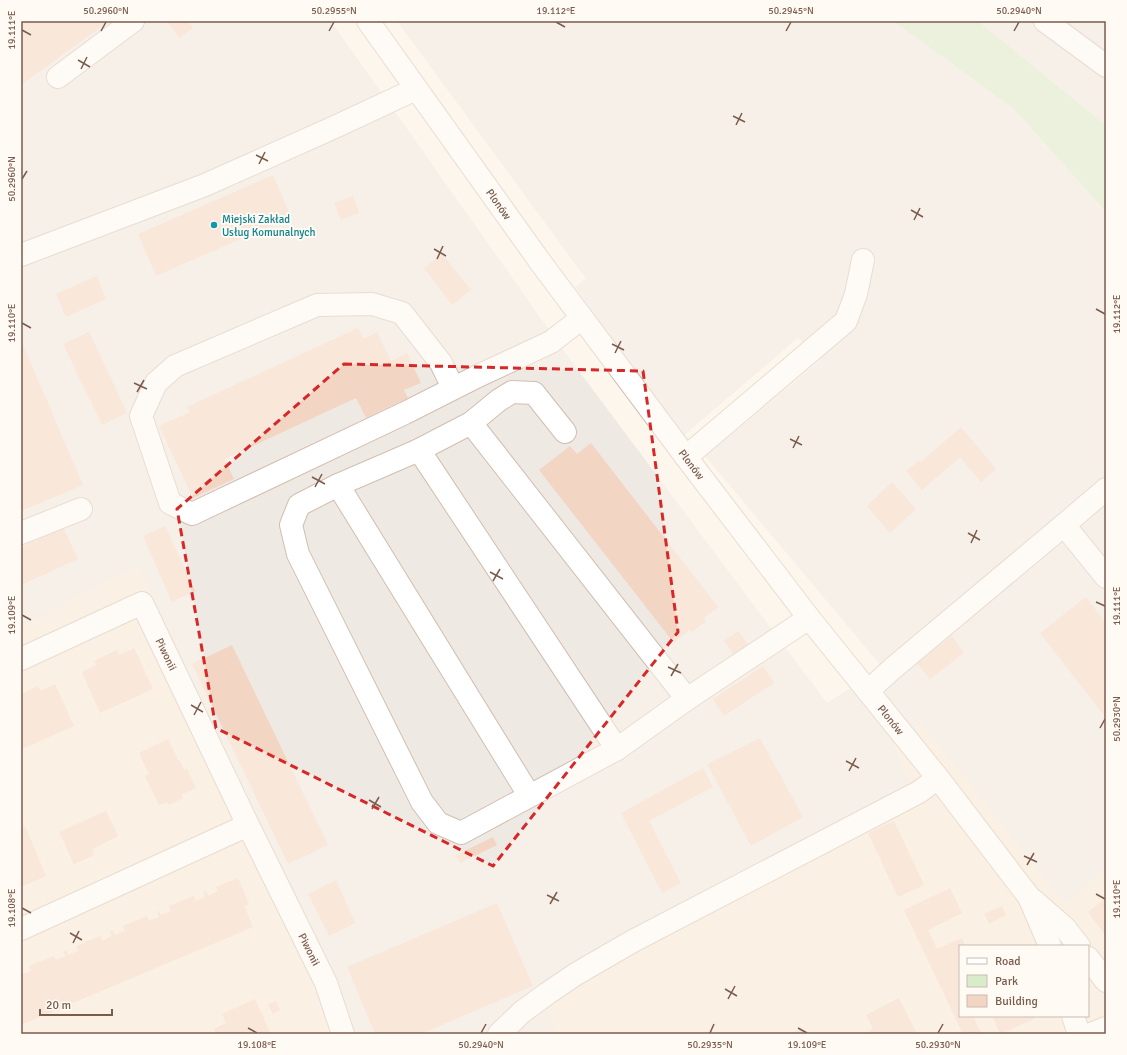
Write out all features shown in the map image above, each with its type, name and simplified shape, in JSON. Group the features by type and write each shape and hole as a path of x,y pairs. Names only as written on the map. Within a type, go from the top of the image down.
{"street":[{"path":"58,77 133,21"},
{"name":"Plonów","path":"368,21 582,318 808,618 938,778 1029,897 1065,928 1078,945"},
{"path":"1045,21 1106,66"},
{"path":"21,255 205,185 416,89"},
{"path":"686,457 846,321 856,294 862,260"},
{"path":"454,388 441,363 402,313 372,304 317,305 175,366 156,383 141,416 170,503 192,514 551,342 582,318"},
{"path":"565,432 534,393 512,392 499,400 471,424 419,450 338,485 299,505 291,524 298,554 422,802 438,823 461,833 529,795 617,749 687,699 808,618"},
{"path":"471,424 687,699"},
{"path":"419,450 617,749"},
{"path":"338,485 529,795"},
{"path":"868,691 892,669 1064,526 1106,489"},
{"path":"21,533 81,510"},
{"path":"1064,526 1106,577"},
{"name":"Piwonii","path":"21,658 142,603 248,825 326,983 343,1034"},
{"path":"499,1034 527,1008 582,970 633,941 919,792 938,778"},
{"path":"21,929 248,825"},
{"name":"Plonów","path":"1029,897 1050,945"},
{"path":"1089,959 1106,981"},
{"path":"1073,1017 1079,1034"},
{"path":"1091,1034 1106,1028"}],"highlighted area":[{"path":"344,364 643,371 678,632 493,866 216,728 177,509"}],"shaded area":[{"path":"21,21 331,21 564,351 827,703 882,667 705,456 821,360 798,338 682,437 575,287 586,279 397,21 893,21 1014,109 1106,212 1106,869 1065,903 921,723 895,748 914,789 536,986 558,1034 352,1034 138,565 21,627"},
{"path":"978,21 1106,21 1106,125"},
{"path":"138,565 352,1034 21,1034 21,627"},
{"path":"921,723 1065,903 1106,869 1106,1034 558,1034 536,986 914,789 895,748"}],"green space":[{"path":"893,21 978,21 1106,125 1106,212 1014,109"}],"building":[{"path":"21,21 109,21 21,85"},
{"path":"167,21 188,21 193,28 179,38"},
{"name":"Miejski Zakład Usług Komunalnych","path":"273,175 291,217 156,276 138,234"},
{"path":"353,196 359,213 341,220 334,203"},
{"path":"442,254 471,290 452,305 424,268"},
{"path":"97,276 106,299 66,317 56,294"},
{"path":"358,328 363,339 377,332 391,361 407,353 421,383 404,390 408,398 366,418 356,398 225,459 234,479 193,498 159,426 190,412 187,407"},
{"path":"89,332 127,413 102,425 63,344"},
{"path":"21,340 83,485 21,511"},
{"path":"961,427 996,469 981,482 960,457 922,490 906,471 920,460 921,462"},
{"path":"591,443 718,607 704,618 706,621 692,632 690,630 674,643 539,470 570,446 577,454"},
{"path":"892,482 916,509 890,533 867,506"},
{"path":"165,526 195,591 172,602 143,536"},
{"path":"63,527 78,559 21,585 21,548 33,540 34,542"},
{"path":"1086,597 1106,624 1106,718 1040,633"},
{"path":"738,631 748,644 734,655 724,641"},
{"path":"952,636 964,653 930,679 917,663"},
{"path":"232,645 328,845 288,864 192,664"},
{"path":"134,648 153,689 100,713 82,672 97,665 94,661 117,650 119,655"},
{"path":"763,666 774,683 724,716 713,699"},
{"path":"55,684 74,726 22,749 21,694 38,686 41,691"},
{"path":"760,738 803,817 751,846 707,764"},
{"path":"168,739 178,760 184,770 187,769 196,788 181,795 183,798 169,805 167,802 159,805 145,776 149,774 139,753"},
{"path":"703,768 713,787 649,821 681,883 662,893 621,813"},
{"path":"106,811 118,836 92,849 94,855 74,864 59,832"},
{"path":"894,821 924,885 898,897 868,833"},
{"path":"25,826 46,876 23,886 21,883 21,828"},
{"path":"493,837 497,845 460,863 456,855"},
{"path":"238,878 249,904 244,906 253,927 21,1025 21,975 31,971 29,966 54,956 56,960 66,956 63,952 66,950 68,955 78,951 76,946 100,936 102,941 112,936 110,932 113,930 115,935 125,931 123,926 147,916 149,921 159,917 157,912 159,911 161,915 171,911 169,906 194,896 196,901 205,897 204,892 206,891 208,896 218,891 216,887"},
{"path":"336,880 355,923 329,936 308,894"},
{"path":"950,888 962,913 928,930 937,949 962,938 965,945 959,945 959,1017 974,1017 982,1034 963,1034 904,910"},
{"path":"1106,898 1106,936 1088,912"},
{"path":"497,903 533,986 421,1034 375,1034 347,967"},
{"path":"1002,906 1006,915 989,924 984,914"},
{"path":"899,998 917,1034 865,1034 873,1029 866,1015"},
{"path":"255,999 271,1034 216,1034 214,1029 226,1023 222,1014"},
{"path":"276,1001 280,1010 273,1014 268,1004"},
{"path":"992,1017 1033,1017 1034,1019 1000,1034"},
{"path":"801,1029 804,1034 790,1034"}],"place":[{"name":"Miejski Zakład Usług Komunalnych","path":"214,225"}]}
